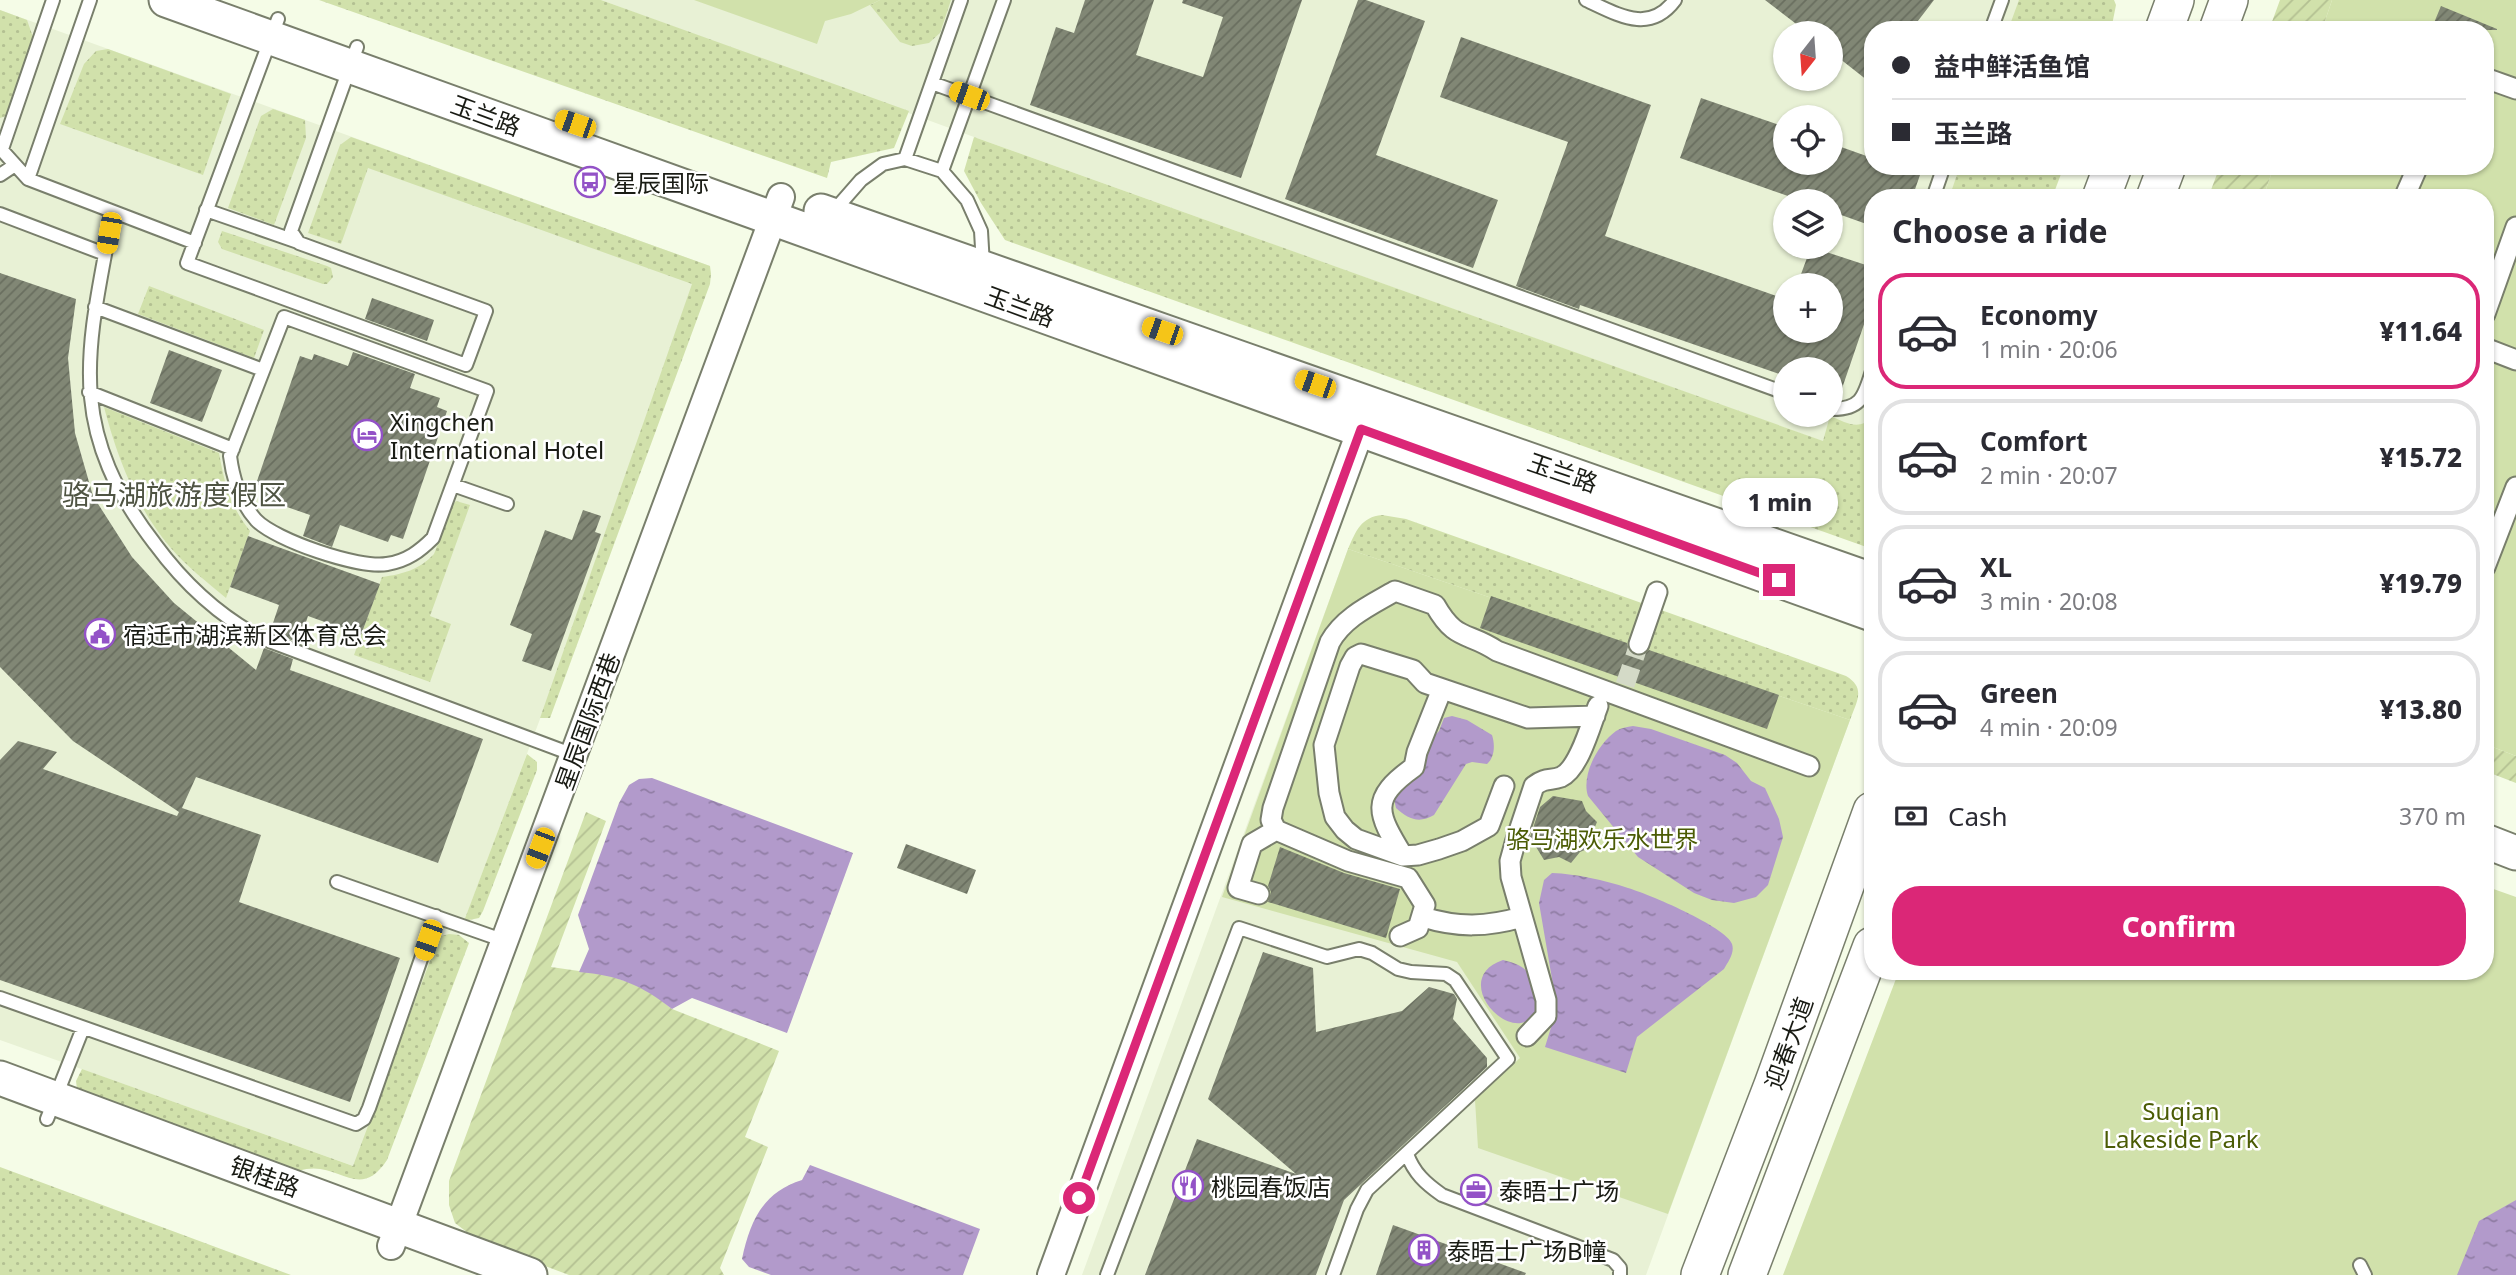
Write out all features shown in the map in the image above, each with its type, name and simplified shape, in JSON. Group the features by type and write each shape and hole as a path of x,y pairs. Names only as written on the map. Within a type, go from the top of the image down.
{"main road":[{"path":"2167,21 2175,0"},
{"path":"2221,21 2229,0"},
{"name":"迎春大道","path":"1700,1275 1768,1098 1864,833"},
{"name":"迎春大道","path":"1747,1275 1864,967"}],"street":[{"name":"玉兰路","path":"166,0 274,28 984,281 1864,577"},
{"name":"玉兰路","path":"224,0 274,28"},
{"path":"2494,81 2516,89"},
{"name":"星辰国际西巷","path":"395,1236 777,207"},
{"path":"2494,289 2516,227"},
{"name":"玉兰路","path":"984,281 1361,429 1864,611"},
{"path":"2494,351 2516,360"},
{"path":"1051,1275 1361,429"},
{"path":"2494,544 2516,487"},
{"path":"1400,936 1418,928 1425,905 1408,878 1348,861 1276,830 1271,820 1329,642 1346,621 1395,590 1435,605 1445,623 1467,638 1617,690 1633,703 1809,766"},
{"path":"1639,645 1657,592"},
{"path":"1504,786 1489,826 1450,845 1419,855 1403,856 1356,839 1345,830 1335,817 1329,793 1324,745 1355,657 1361,654 1413,670 1425,683 1528,718 1595,716"},
{"path":"1403,856 1383,824 1381,806 1386,792 1396,780 1414,767 1417,751 1442,689"},
{"path":"1527,1036 1546,1016 1547,1009 1511,877 1510,861 1534,786 1544,779 1561,777 1577,761 1595,716 1617,690"},
{"path":"1259,894 1238,887 1252,845 1276,830"},
{"path":"2494,844 2516,853"},
{"path":"1423,917 1443,924 1480,927 1522,918"},
{"name":"银桂路","path":"0,1078 52,1109 395,1236 530,1275"},
{"name":"银桂路","path":"0,1101 52,1109"},
{"name":"银桂路","path":"395,1236 469,1275"}],"lane":[{"path":"53,0 1,148 27,179 194,243"},
{"path":"27,179 90,0"},
{"path":"905,159 961,0"},
{"path":"942,171 1004,0"},
{"path":"1586,0 1635,20 1649,19 1670,7 1675,0"},
{"path":"1994,21 2002,0"},
{"path":"206,210 486,311 466,365 187,263 206,210 274,28"},
{"path":"299,243 291,231 353,57"},
{"path":"932,83 1773,389"},
{"path":"823,224 861,180 884,164 905,159 942,171 967,200 981,231 984,281"},
{"path":"0,175 15,165"},
{"path":"113,212 91,337 91,413 101,450 118,491 138,522 178,572 195,590 241,628 261,638 574,755"},
{"path":"0,214 105,254"},
{"path":"96,307 263,370"},
{"path":"284,317 488,391 433,538 417,554 386,565 350,562 278,536 258,522 245,506 233,474 230,456 263,370 284,317"},
{"path":"89,393 233,449"},
{"path":"1843,408 1852,408 1864,393"},
{"path":"453,485 507,504"},
{"path":"337,882 505,941"},
{"path":"0,998 356,1124 364,1119 369,1108 436,916"},
{"path":"1107,1275 1239,928 1327,957 1359,949 1372,953 1398,969 1446,974 1455,980 1508,1059 1367,1190 1357,1209 1333,1275"},
{"path":"52,1109 83,1028"},
{"path":"1407,1154 1412,1168 1425,1184 1442,1195 1613,1260 1620,1268 1620,1275"}],"shaded area":[{"path":"601,0 2057,0 2049,21 1864,21 1864,175 1993,175 1987,189 1864,189 1864,456 1783,427 1843,427 1843,357 1773,357 1773,424"},
{"path":"0,10 710,266 370,1172 0,1040"},
{"name":"骆马湖欢乐水世界","path":"1348,549 1850,720 1646,1275 1082,1275"}],"green space":[{"path":"319,0 601,0 909,111 894,148 831,162 827,178"},
{"path":"694,0 880,0 851,14 825,21 817,44"},
{"path":"880,0 951,0 940,33 929,43 912,46 900,42 870,5"},
{"path":"2019,0 2114,0 2116,5 2113,21 2011,21"},
{"path":"2280,0 2332,0 2325,21 2272,21"},
{"path":"2332,0 2516,0 2516,756 2494,747 2494,189 2266,189 2271,175 2494,175 2494,21 2325,21"},
{"path":"0,10 27,20 34,40 10,109 6,116 0,118"},
{"path":"108,49 231,94 203,175 60,124 84,64 96,51"},
{"path":"273,109 305,120 306,138 274,225 228,208 261,116"},
{"path":"351,137 710,266 710,284 550,718 540,718 692,284 368,168 341,244 308,233 340,145"},
{"path":"974,137 1773,423 1773,427 1784,427 1823,441 1827,427 1843,427 1843,421 1857,425 1864,423 1864,546 1005,240 964,171"},
{"path":"1957,175 2061,175 2055,189 1952,189"},
{"path":"2217,175 2271,175 2266,189 2211,189"},
{"path":"222,231 327,266 331,268 333,277 327,284 323,284 222,249 218,242"},
{"path":"149,286 264,330 254,358 138,314"},
{"path":"104,407 219,453 229,494 250,531 226,598 176,554 147,515 129,481"},
{"path":"456,501 470,505 430,616 451,624 430,682 354,655 382,577 410,570 434,554"},
{"path":"1382,515 1406,519 1846,676 1858,690 1850,720 1348,549 1364,522"},
{"name":"骆马湖欢乐水世界","path":"1348,549 1850,720 1668,1214 1478,1148 1475,1100 1520,1058 1457,962 1222,897"},
{"path":"2494,747 2516,756 2516,783 2494,774"},
{"path":"527,754 537,762 537,770 483,911 479,918 464,921"},
{"path":"586,812 606,821 551,967 607,975 637,985 672,1009 779,1051 745,1137 768,1147 720,1268 724,1275 569,1275 484,1243 455,1223 449,1205 449,1181"},
{"name":"Suqian Lakeside Park","path":"2494,889 2516,897 2516,1275 1783,1275 1896,980 2494,980"},
{"path":"459,935 469,943 387,1160 376,1173 366,1178 357,1179 325,1170 299,1171 77,1089 76,1081 82,1069 353,1166 436,945 441,936"},
{"path":"0,1167 291,1275 0,1275"}],"water":[{"path":"1452,716 1467,720 1492,735 1492,758 1487,764 1466,764 1434,815 1419,820 1409,817 1396,808 1394,799 1404,784 1422,773 1429,741 1439,731 1444,718"},
{"path":"1633,726 1651,729 1725,755 1737,763 1751,781 1765,788 1779,819 1783,837 1768,885 1756,897 1734,903 1712,900 1694,893 1638,857 1588,796 1587,779 1597,752 1616,731"},
{"path":"652,778 853,853 787,1033 692,998 672,1009 628,983 579,972 589,949 578,915 619,803 629,785 639,779"},
{"path":"1552,873 1600,880 1651,896 1702,920 1727,937 1732,944 1732,954 1724,969 1637,1037 1626,1073 1545,1047 1557,1008 1539,903 1544,880"},
{"path":"1503,960 1517,964 1527,971 1535,987 1538,1003 1536,1011 1522,1023 1510,1022 1498,1016 1488,1006 1482,993 1481,980 1488,969"},
{"path":"810,1165 980,1229 963,1275 771,1275 749,1267 742,1259 754,1220 777,1192 802,1180"},
{"path":"2516,1200 2516,1275 2457,1275 2479,1221"}],"building":[{"path":"1085,0 1154,0 1136,55 1203,77 1223,17 1182,3 1183,0 1302,0 1241,178 1030,105 1056,27 1074,33"},
{"path":"1358,0 1366,0 1425,21 1376,155 1498,200 1473,268 1285,199"},
{"path":"1765,0 1934,0 1918,21 1864,21 1864,78 1843,61 1843,21 1792,21"},
{"path":"2441,6 2478,21 2435,21"},
{"path":"1461,37 1651,105 1605,236 1773,295 1773,343 1843,343 1843,273 1801,273 1807,259 1843,257 1864,264 1864,324 1843,385 1843,357 1773,357 1773,372 1580,305 1579,309 1516,286 1568,142 1440,97"},
{"path":"1701,98 1773,123 1773,175 1843,175 1843,148 1864,155 1864,175 1920,175 1915,189 1864,189 1864,223 1843,216 1843,189 1773,191 1680,158"},
{"path":"0,273 76,299 68,358 75,433 93,496 132,557 174,603 256,670 264,648 293,659 290,670 483,739 438,863 196,777 182,808 261,835 239,902 400,958 350,1102 0,980 0,760 18,741 57,752 43,769 177,816 179,812 73,741 0,667"},
{"path":"372,298 434,320 427,341 365,319"},
{"path":"169,350 222,370 202,422 150,403"},
{"path":"353,352 415,374 410,388 440,398 437,407 447,411 403,539 391,535 388,542 340,525 332,547 303,536 310,515 261,498 265,487 256,484 300,356 312,360 314,354 348,366"},
{"path":"583,510 601,516 595,532 601,534 551,671 522,661 532,634 510,625 545,530 572,540"},
{"path":"248,536 380,584 361,635 308,616 299,643 270,632 279,605 230,587"},
{"path":"1491,596 1627,643 1629,651 1634,655 1642,656 1649,650 1779,695 1767,729 1480,628"},
{"path":"1553,796 1582,801 1586,811 1597,822 1592,834 1594,846 1580,852 1571,863 1559,857 1544,860 1530,837 1540,807"},
{"path":"906,844 976,870 967,894 897,868"},
{"path":"1280,847 1344,873 1400,889 1386,938 1268,902 1271,892 1268,886"},
{"path":"1263,952 1313,968 1316,1032 1402,1011 1429,987 1454,994 1457,999 1453,1019 1487,1058 1487,1067 1344,1200 1316,1275 1145,1275 1197,1139 1296,1174 1208,1099"},
{"name":"泰晤士广场B幢","path":"1393,1225 1526,1273 1376,1275"}],"tunnel":[{"path":"1625,685 1639,644"}],"place":[{"name":"星辰国际","path":"590,182"},
{"name":"Xingchen International Hotel","path":"367,435"},
{"name":"宿迁市湖滨新区体育总会","path":"100,634"},
{"name":"桃园春饭店","path":"1188,1186"},
{"name":"泰晤士广场","path":"1476,1190"},
{"name":"泰晤士广场B幢","path":"1424,1250"}],"district":[{"name":"骆马湖旅游度假区","path":"174,494"}],"route":[{"path":"1079,1198 1361,429 1779,580"}]}
